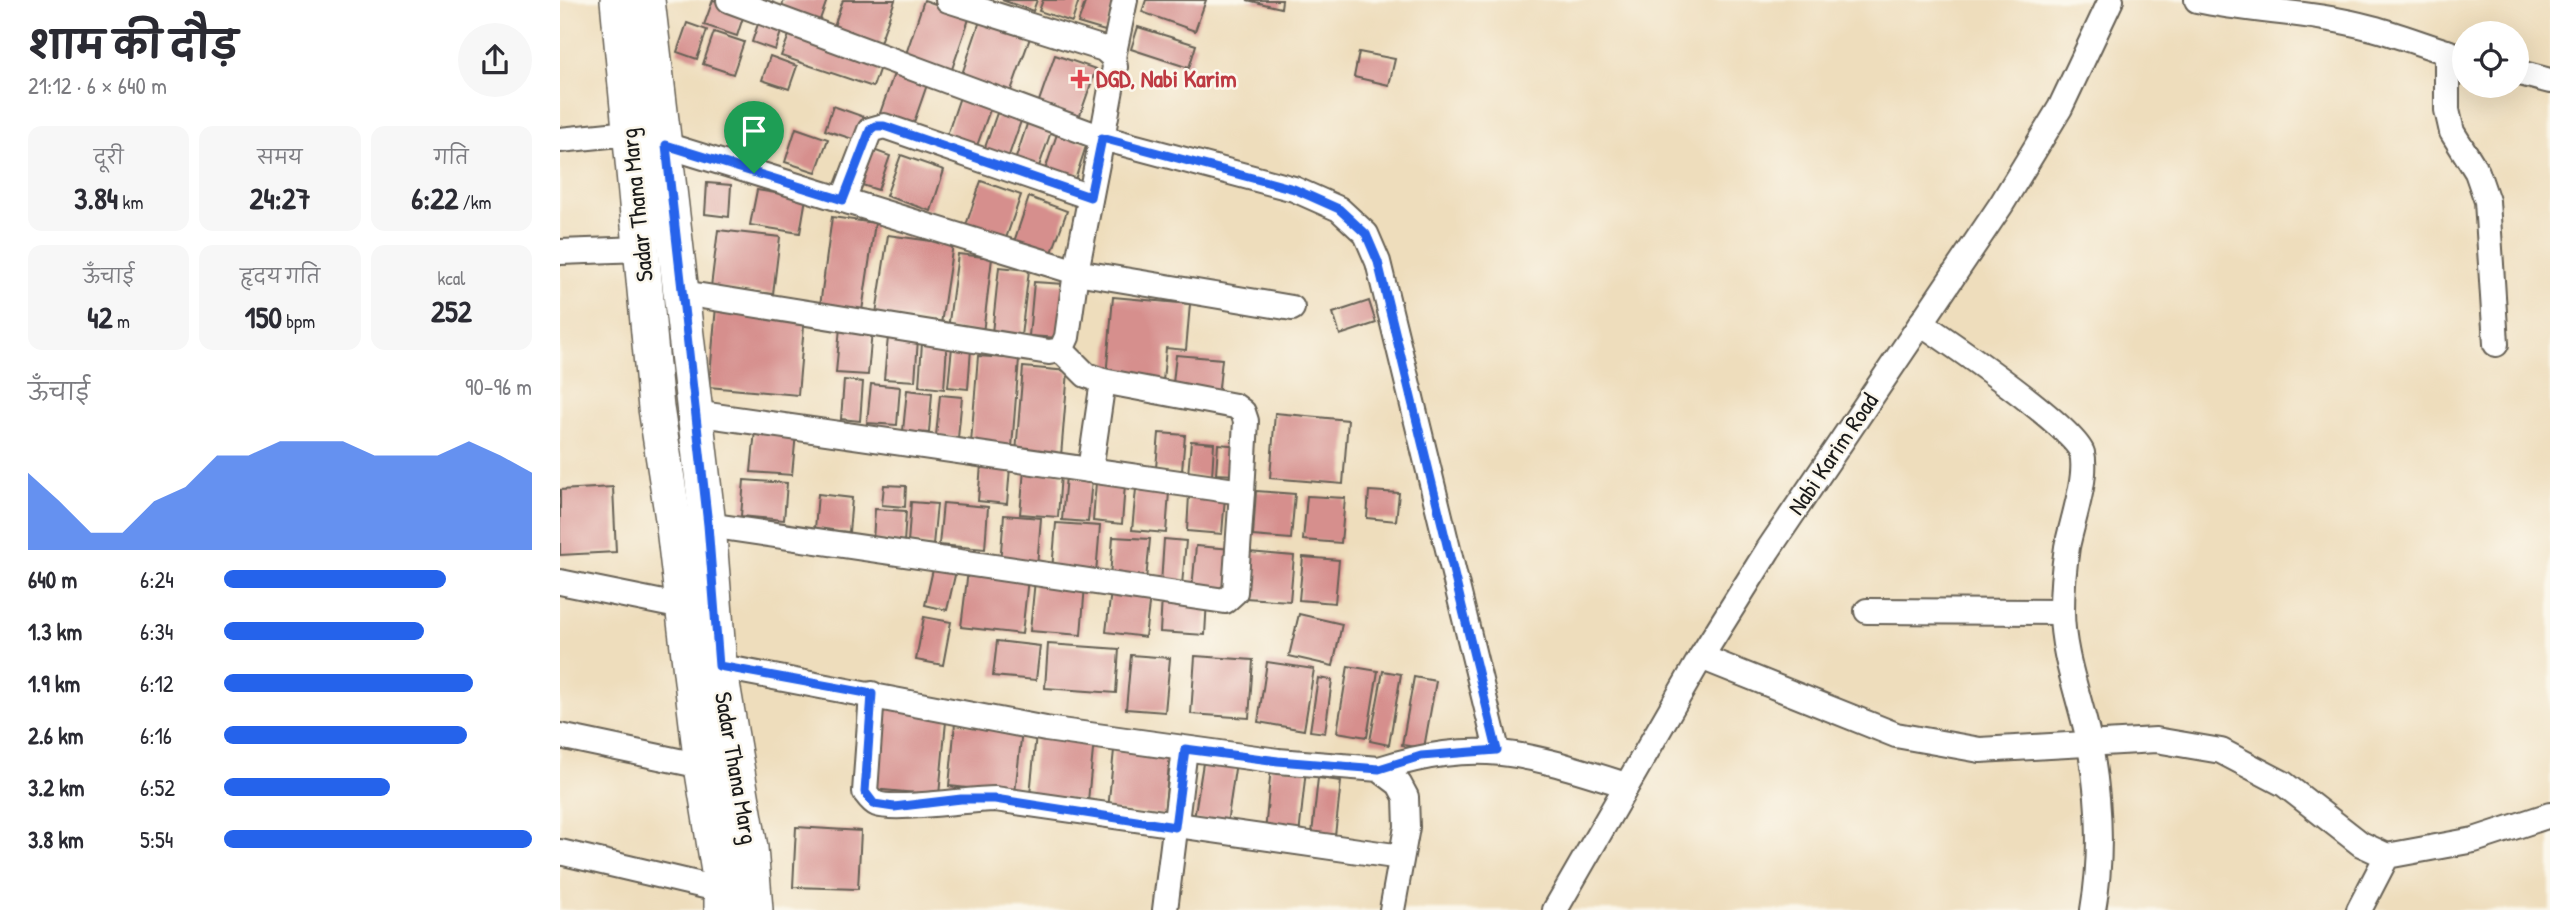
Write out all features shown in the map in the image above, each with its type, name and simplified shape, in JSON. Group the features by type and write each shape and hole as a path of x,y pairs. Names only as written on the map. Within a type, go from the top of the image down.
{"street":[{"name":"Sadar Thana Marg","path":"618,0 656,408 683,607 703,664 750,848 755,910"},
{"name":"Sadar Thana Marg","path":"647,0 666,145 708,525 702,766 722,900"},
{"path":"729,0 1102,138 1294,189 1339,209 1366,234 1378,262 1497,750"},
{"path":"948,0 1104,49 1113,57"},
{"path":"1061,350 1067,337 1076,272 1115,67 1113,57 1125,0"},
{"name":"Nabi Karim Road","path":"1555,910 1701,657 1776,538 2001,205 2060,108 2111,0"},
{"path":"2197,0 2238,9 2305,14 2372,27 2452,54"},
{"path":"2529,75 2550,81"},
{"path":"2452,76 2447,110 2452,132 2477,172 2487,201 2496,344"},
{"path":"843,200 870,130 884,126 1090,197"},
{"path":"560,140 629,133"},
{"path":"666,145 1076,272 1292,308"},
{"path":"560,253 641,249"},
{"path":"683,293 1049,352 1061,350"},
{"path":"1921,323 1970,355 2042,411 2073,438 2082,453 2082,477 2067,550 2062,612 2069,659 2089,742 2100,822 2101,865 2093,910"},
{"path":"708,525 1225,601 1235,592 1246,421 1244,411 1235,406 1103,381 1086,375 1061,350"},
{"path":"1090,470 1103,381"},
{"path":"694,413 1242,492"},
{"path":"560,582 683,607"},
{"path":"1867,611 2062,612"},
{"path":"1701,657 1896,735 1980,750 2156,740 2221,751 2284,784 2361,844 2387,856 2474,841 2550,815"},
{"path":"703,664 1045,729 1185,749 1278,761 1379,769 1421,756 1497,750 1545,760 1626,785"},
{"path":"872,694 865,792 874,804 894,807 961,799 995,799 1175,827 1401,857"},
{"path":"560,736 702,766"},
{"path":"1165,910 1185,749"},
{"path":"1379,769 1399,783 1406,797 1407,827 1392,910"},
{"path":"560,852 722,900"},
{"path":"2359,910 2387,856"}],"building":[{"path":"713,0 746,8 737,36 704,25"},
{"path":"784,0 827,0 818,25 780,13"},
{"path":"843,0 895,0 878,48 832,32"},
{"path":"924,0 970,16 950,75 904,60"},
{"path":"1002,0 1037,0 1033,11"},
{"path":"1043,0 1079,0 1072,22 1039,11"},
{"path":"1086,0 1115,0 1105,31 1078,23"},
{"path":"1146,0 1206,0 1195,31 1142,12"},
{"path":"1247,0 1282,0 1281,8"},
{"path":"761,15 784,23 775,50 752,42"},
{"path":"981,18 1031,35 1009,96 960,80"},
{"path":"687,23 707,30 697,59 677,52"},
{"path":"1138,27 1196,45 1189,68 1131,49"},
{"path":"791,30 882,61 873,87 781,56"},
{"path":"714,32 744,42 733,74 703,64"},
{"path":"1359,52 1395,59 1389,85 1354,77"},
{"path":"1055,55 1096,69 1079,118 1038,104"},
{"path":"770,56 797,66 789,89 762,80"},
{"path":"896,68 929,79 911,131 878,119"},
{"path":"960,97 991,107 974,154 944,144"},
{"path":"833,106 867,118 859,141 825,130"},
{"path":"997,113 1021,121 1006,164 982,156"},
{"path":"1028,121 1052,129 1037,172 1014,164"},
{"path":"796,128 828,139 816,172 785,162"},
{"path":"1057,134 1087,143 1073,186 1043,176"},
{"path":"868,148 890,156 878,190 856,183"},
{"path":"901,155 944,170 931,211 886,196"},
{"path":"981,181 1021,195 1004,244 964,231"},
{"path":"707,183 731,185 729,217 705,214"},
{"path":"757,190 806,198 800,233 750,225"},
{"path":"1029,197 1067,211 1050,258 1013,245"},
{"path":"832,217 875,223 862,311 820,306"},
{"path":"718,230 780,237 773,294 711,287"},
{"path":"888,235 953,244 941,324 876,314"},
{"path":"958,254 992,258 983,333 948,329"},
{"path":"999,267 1029,270 1021,336 992,333"},
{"path":"1034,282 1064,284 1060,338 1029,336"},
{"path":"1113,297 1190,304 1186,350 1166,348 1163,381 1106,377"},
{"path":"1369,301 1376,323 1340,335 1333,313"},
{"path":"716,306 805,314 798,395 709,387"},
{"path":"840,327 872,330 868,375 836,373"},
{"path":"888,337 918,339 915,381 884,379"},
{"path":"922,343 947,345 944,389 919,386"},
{"path":"952,347 971,349 968,389 948,387"},
{"path":"1176,355 1222,359 1218,397 1172,393"},
{"path":"978,356 1019,359 1012,447 971,443"},
{"path":"1023,367 1068,371 1061,456 1016,453"},
{"path":"844,380 863,382 860,421 841,419"},
{"path":"871,384 900,387 897,425 867,423"},
{"path":"907,390 932,393 929,433 903,431"},
{"path":"940,395 962,397 958,438 936,436"},
{"path":"1275,413 1348,420 1343,484 1270,478"},
{"path":"755,430 796,433 792,475 751,472"},
{"path":"1159,433 1185,435 1182,471 1156,468"},
{"path":"1191,441 1214,443 1212,477 1188,475"},
{"path":"1218,444 1241,446 1238,475 1216,474"},
{"path":"981,465 1010,467 1007,504 978,501"},
{"path":"1024,470 1061,473 1058,517 1020,514"},
{"path":"1066,476 1092,479 1088,522 1062,520"},
{"path":"744,480 787,483 784,520 741,516"},
{"path":"1096,482 1125,484 1122,524 1093,521"},
{"path":"884,485 906,486 905,507 882,505"},
{"path":"613,487 616,552 560,555 560,490"},
{"path":"1136,489 1169,492 1166,533 1132,530"},
{"path":"1256,491 1295,494 1291,539 1253,536"},
{"path":"1369,491 1399,493 1396,521 1367,518"},
{"path":"818,494 852,498 849,532 815,529"},
{"path":"1189,495 1225,497 1222,534 1187,531"},
{"path":"1307,496 1345,498 1341,543 1303,540"},
{"path":"911,502 937,504 933,545 908,543"},
{"path":"943,503 988,507 985,549 939,545"},
{"path":"875,509 906,511 904,543 873,541"},
{"path":"1004,515 1041,518 1037,566 1000,563"},
{"path":"1056,523 1100,526 1096,573 1052,570"},
{"path":"1113,537 1150,539 1146,580 1110,577"},
{"path":"1164,539 1186,541 1182,585 1161,584"},
{"path":"1196,546 1232,549 1229,592 1192,589"},
{"path":"1249,552 1294,556 1290,601 1245,598"},
{"path":"1303,557 1339,560 1335,603 1299,600"},
{"path":"934,565 956,571 947,610 925,605"},
{"path":"968,571 1028,578 1022,634 961,627"},
{"path":"1035,580 1085,585 1081,635 1030,631"},
{"path":"1111,591 1150,596 1145,637 1106,632"},
{"path":"1162,597 1207,599 1205,635 1160,632"},
{"path":"1299,614 1342,624 1333,666 1289,656"},
{"path":"924,617 951,622 943,665 916,660"},
{"path":"997,641 1040,646 1036,680 993,676"},
{"path":"1048,644 1119,649 1116,693 1045,688"},
{"path":"1131,655 1170,658 1165,712 1126,709"},
{"path":"1195,656 1253,660 1249,718 1191,714"},
{"path":"1267,662 1314,669 1304,730 1258,722"},
{"path":"1348,666 1378,671 1367,737 1337,732"},
{"path":"1383,671 1401,674 1389,745 1370,741"},
{"path":"1414,677 1436,681 1424,748 1402,745"},
{"path":"1318,678 1332,680 1325,733 1310,731"},
{"path":"880,705 947,711 939,795 872,789"},
{"path":"955,723 1022,730 1015,793 949,786"},
{"path":"1036,734 1094,740 1088,801 1030,795"},
{"path":"1114,750 1170,755 1164,815 1108,810"},
{"path":"1204,757 1236,762 1227,824 1194,819"},
{"path":"1271,766 1306,769 1299,836 1265,833"},
{"path":"1318,778 1341,781 1335,836 1312,834"},
{"path":"796,827 861,831 858,889 793,887"}],"place":[{"name":"DGD, Nabi Karim","path":"1080,79"}],"route":[{"path":"875,126 884,126 1090,197 1102,138 1294,189 1339,209 1366,234 1378,262 1497,750 1455,751 1421,756 1379,769 1278,761 1185,749 1175,827 995,799 961,799 894,807 874,804 865,792 872,694 719,666 708,525 666,145 754,173 843,200 870,130 875,126"}]}
